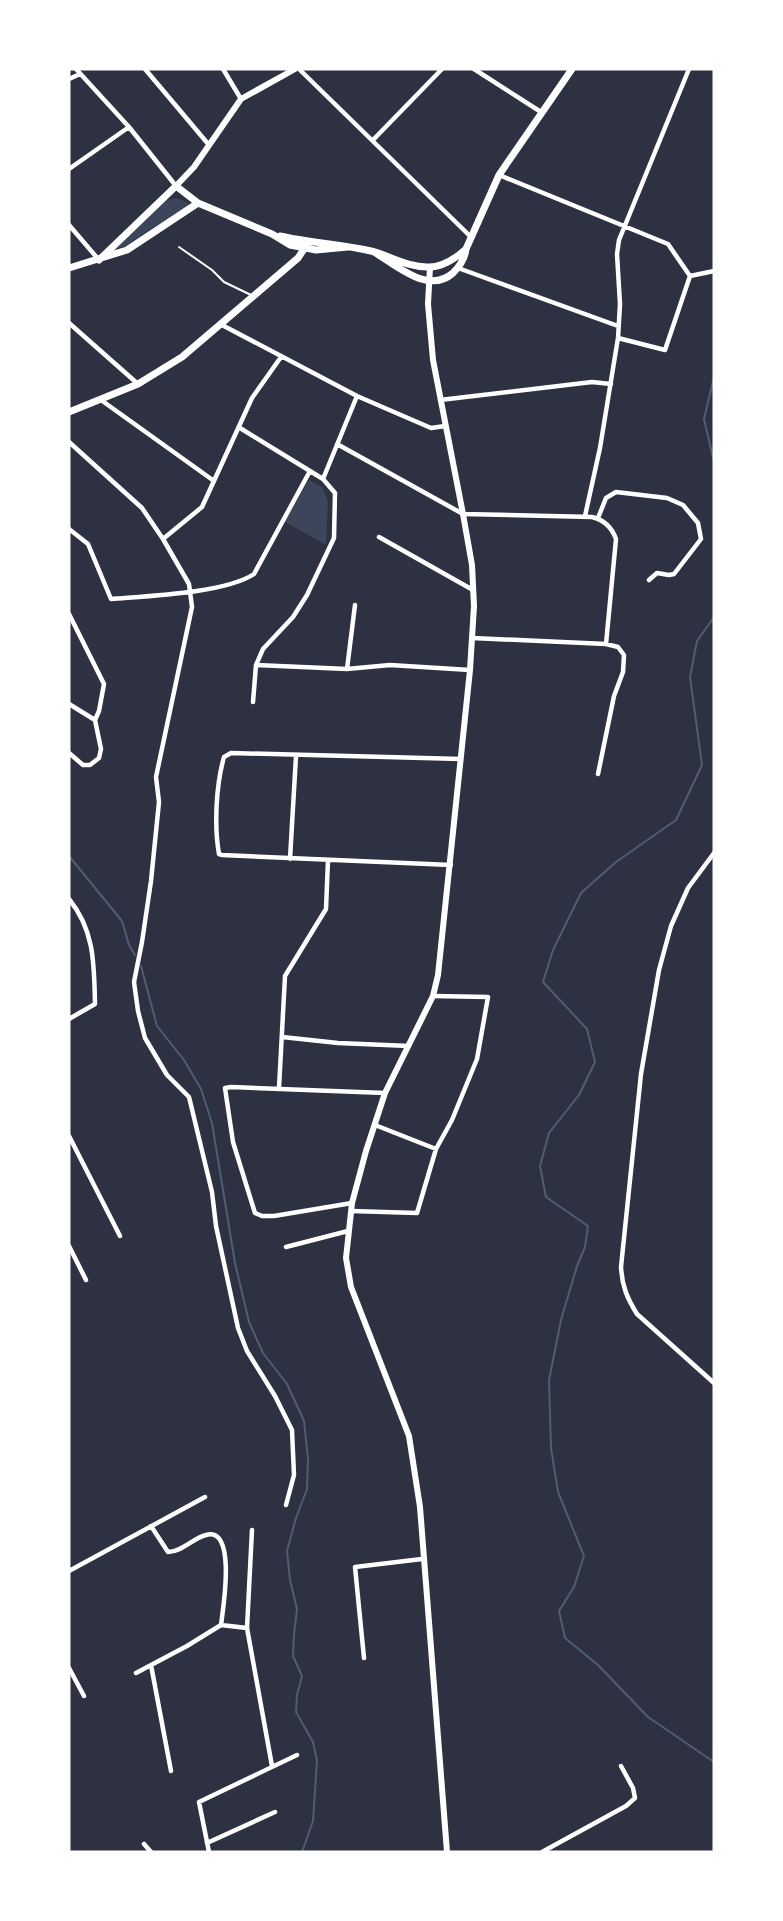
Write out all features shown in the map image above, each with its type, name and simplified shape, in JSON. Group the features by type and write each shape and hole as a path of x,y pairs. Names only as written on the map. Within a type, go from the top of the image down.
{"main road":[{"path":"374,252 414,277 429,282 441,280 458,268 465,258 466,249 499,176 572,69"},
{"path":"99,260 176,186 198,203 272,234 290,245 306,246 316,250 348,247 374,252 416,266 430,267 450,261 466,249"},
{"path":"69,268 127,250 198,203"},
{"path":"69,412 138,384 182,357 298,258 306,246"}],"street":[{"path":"76,69 129,127 176,186 194,167 241,99 297,69 472,238"},
{"path":"145,69 209,145"},
{"path":"223,69 241,99"},
{"path":"373,140 442,69"},
{"path":"474,69 541,112"},
{"path":"585,516 600,448 618,338 620,304 617,254 624,226 689,69"},
{"path":"69,79 80,74"},
{"path":"69,169 129,127"},
{"path":"499,176 668,244 690,276"},
{"path":"69,225 99,260"},
{"path":"430,267 428,304 433,360 472,565 470,670 438,975 433,996 385,1093 352,1203 346,1258 351,1287 409,1436 420,1507 422,1559 447,1852"},
{"path":"458,268 618,326"},
{"path":"690,276 714,270"},
{"path":"618,338 665,350 690,276"},
{"path":"69,323 138,384"},
{"path":"222,325 357,396 431,428 445,426"},
{"path":"163,539 202,507 252,398 281,357"},
{"path":"440,400 592,382 611,384"},
{"path":"323,479 357,396"},
{"path":"101,400 214,481"},
{"path":"240,428 323,479 335,493 334,538 307,595 293,617 263,650 256,665 253,702"},
{"path":"69,442 142,508 163,539 191,591 192,607 156,777 159,802 152,870 134,982 145,1038 167,1075 189,1098 212,1192 216,1226 238,1328 247,1351 275,1396 292,1430 294,1475 286,1505"},
{"path":"337,444 464,514 585,516 598,518 612,528 615,539 606,644"},
{"path":"69,529 88,544 111,599 191,591 243,581 254,574 310,471"},
{"path":"598,518 606,498 616,492 667,498 678,502 692,513 700,528 700,543 674,574 657,573 649,580"},
{"path":"379,537 473,590"},
{"path":"347,669 355,605"},
{"path":"69,614 104,684 95,720 101,749 99,758 90,765 83,765 69,753"},
{"path":"472,638 606,644 618,647 624,655 623,672 614,696 598,774"},
{"path":"256,665 347,669 390,665 470,670"},
{"path":"69,704 95,720"},
{"path":"451,865 222,855 219,854 218,844 217,796 224,757 231,753 461,759"},
{"path":"291,859 296,756"},
{"path":"714,853 688,888 671,926 659,970 641,1074 621,1267 622,1285 628,1300 638,1314 714,1383"},
{"path":"279,1088 285,976 326,909 328,860"},
{"path":"69,899 76,908 91,941 95,1004 69,1019"},
{"path":"351,1211 417,1213 436,1149 452,1120 477,1059 488,997 433,996"},
{"path":"282,1037 338,1043 409,1046"},
{"path":"352,1203 274,1215 262,1216 255,1213 233,1142 225,1088 385,1093"},
{"path":"375,1125 436,1149"},
{"path":"69,1136 120,1236"},
{"path":"286,1247 348,1232"},
{"path":"69,1246 86,1280"},
{"path":"69,1570 204,1497"},
{"path":"151,1526 168,1551 177,1551 207,1534 221,1540 227,1558 221,1625"},
{"path":"252,1530 247,1628 272,1766"},
{"path":"364,1658 355,1567 422,1559"},
{"path":"136,1672 221,1625 247,1628"},
{"path":"151,1665 171,1771"},
{"path":"69,1668 84,1696"},
{"path":"209,1852 199,1802 297,1755"},
{"path":"542,1852 627,1806 635,1798 633,1788 621,1766"},
{"path":"207,1843 275,1812"},
{"path":"144,1844 151,1852"}],"lane":[{"path":"179,247 212,270 224,282 254,296"}],"shaded area":[{"path":"177,198 190,204 125,246 109,251 167,200"},
{"path":"309,480 322,487 328,501 326,545 285,522"}],"waterway":[{"path":"714,377 704,419 714,462"},
{"path":"714,617 697,641 690,677 702,765 676,820 616,862 581,893 553,950 543,982 587,1029 595,1062 579,1095 549,1133 540,1166 546,1197 588,1226 585,1247 561,1320 549,1380 551,1448 558,1492 584,1556 574,1587 559,1611 565,1638 598,1665 648,1717 714,1762"},
{"path":"69,856 122,921 129,945 135,955"},
{"path":"141,966 157,1026 184,1060 201,1089 212,1123 235,1263 249,1322 263,1353 287,1384 304,1421 308,1459 307,1489 287,1551 290,1580 297,1609 293,1656 302,1676 297,1695 296,1712 313,1742 317,1761 313,1821 302,1852"}]}
